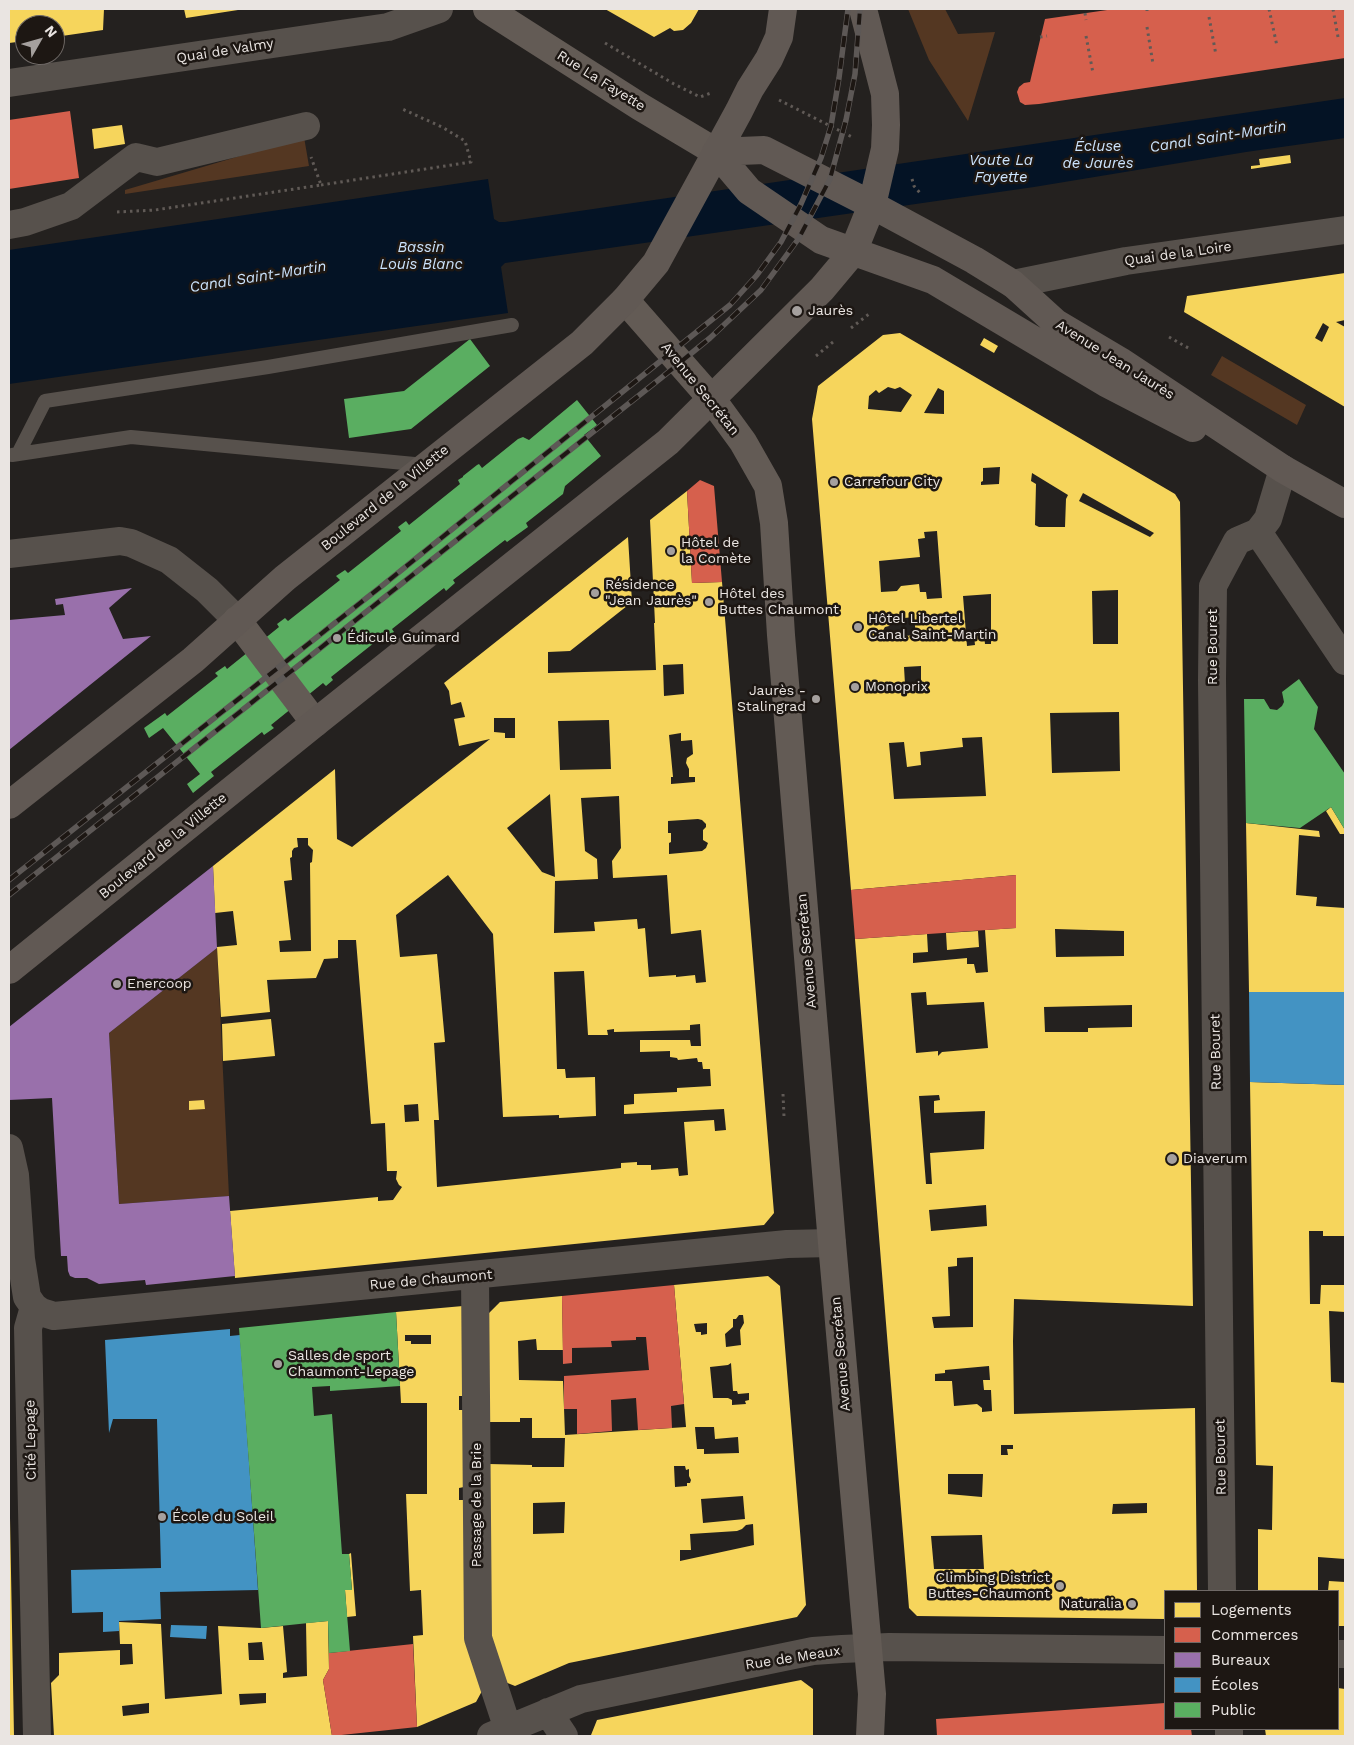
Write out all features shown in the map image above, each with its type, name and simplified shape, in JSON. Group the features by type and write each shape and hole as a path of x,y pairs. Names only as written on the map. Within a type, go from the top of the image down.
{"main road":[{"name":"Rue La Fayette","path":"487,9 639,106 716,152"},
{"name":"Boulevard de la Villette","path":"9,805 193,660 285,578 582,343 625,300 656,262 687,208 750,88 773,52 779,37 783,9"},
{"name":"Boulevard de la Villette","path":"9,970 668,442 822,289 853,252 872,205 885,149 884,94 863,9"},
{"name":"Avenue Jean Jaurès","path":"716,152 764,150 974,260 1013,284 1056,324 1120,361 1283,469 1345,504"},
{"name":"Avenue Jean Jaurès","path":"716,152 749,192 821,240 933,280 1106,383 1218,440 1283,469"},
{"name":"Avenue Secrétan","path":"625,300 711,398 743,442 768,486 774,523 781,635 872,1694 870,1736"},
{"path":"237,620 315,723"}],"street":[{"name":"Quai de Valmy","path":"9,84 388,27 440,9"},
{"path":"9,225 25,222 71,206 136,156 157,162 306,126"},
{"path":"71,206 99,214"},
{"name":"Quai de la Loire","path":"1013,284 1139,260 1345,230"},
{"path":"1283,469 1268,518 1258,532 1345,661"},
{"name":"Rue Bouret","path":"1222,1590 1213,586 1237,541 1258,532"},
{"path":"9,554 120,541 131,543 169,560 207,590 237,620"},
{"path":"9,1148 15,1175 21,1259 27,1298 34,1307"},
{"name":"Rue de Chaumont","path":"34,1307 41,1312 54,1316 787,1244 832,1243"},
{"name":"Passage de la Brie","path":"475,1276 478,1638 500,1733"},
{"name":"Cité Lepage","path":"34,1307 28,1328 37,1736"},
{"name":"Rue de Meaux","path":"500,1733 581,1699 813,1651 842,1648 896,1647 1164,1650"},
{"path":"548,1712 564,1736"}],"lane":[{"path":"13,455 46,400 268,366 512,325"},
{"path":"13,455 131,437 427,465"}],"path":[{"path":"1269,9 1277,46"},
{"path":"1333,9 1338,37"},
{"path":"1085,13 1086,20"},
{"path":"1208,18 1216,55"},
{"path":"1147,27 1153,64"},
{"path":"1040,37 1047,36"},
{"path":"1086,36 1093,73"},
{"path":"597,39 700,97 718,91"},
{"path":"750,88 775,98 859,140 885,149"},
{"path":"99,214 155,210 471,162 465,142 442,127 400,108"},
{"path":"312,159 321,185"},
{"path":"911,176 914,186 921,194"},
{"path":"851,328 869,314"},
{"path":"1169,336 1190,349"},
{"path":"816,356 833,342"},
{"path":"783,1094 784,1117"}],"shaded area":[{"path":"908,9 945,9 958,34 995,32 968,121 929,60"},
{"path":"304,137 309,166 125,194 125,190"},
{"path":"1222,356 1306,405 1297,425 1211,375"},
{"path":"217,948 229,1196 119,1204 109,1033"}],"water":[{"name":"Bassin Louis Blanc","path":"1345,98 1345,138 1246,152 1034,187 505,263 501,267 508,313 9,384 9,250 488,179 494,219 499,222 505,222"}],"building: Logements":[{"path":"9,9 104,9 103,30 65,36 65,15 15,15 15,42 9,43"},
{"path":"184,9 238,9 238,10 186,18"},
{"path":"605,9 699,9 691,23 683,30 674,31 670,28 654,37"},
{"path":"122,125 125,144 94,149 92,129"},
{"path":"1290,155 1291,163 1251,169 1251,166 1260,165 1259,159"},
{"path":"1345,273 1345,320 1336,322 1345,327 1345,407 1184,312 1187,296","holes":["1323,323 1329,327 1322,342 1315,338"]},
{"path":"900,333 1175,494 1180,502 1193,1306 1014,1299 1013,1341 1014,1414 1195,1408 1197,1590 1164,1590 1164,1619 917,1616 909,1608 855,939 927,934 928,952 913,953 913,963 967,958 967,964 974,964 976,973 988,972 985,930 1016,928 1016,875 851,890 812,419 818,386 883,335","holes":["888,387 895,389 900,387 912,395 901,412 868,409 869,396 876,390 879,393","938,388 944,391 944,414 924,413","1000,467 999,484 981,485 983,481 983,468","1032,473 1068,495 1066,499 1065,527 1039,527 1035,525 1036,484 1031,481","1083,493 1154,533 1150,537 1079,501","937,531 942,598 927,599 926,592 920,592 919,584 901,586 897,591 881,592 879,561 920,557 918,539 925,538 924,532","1118,590 1118,644 1093,644 1092,591","991,594 991,644 985,644 984,635 974,636 975,645 967,646 963,596","914,617 916,635 893,637 893,631 882,632 885,627 889,626 895,619","921,666 921,682 905,684 904,667","1119,712 1120,771 1052,773 1050,713","982,737 986,796 894,799 889,743 904,742 907,767 921,765 920,752 963,747 962,738","1055,929 1124,931 1124,956 1056,957","926,992 927,1005 984,1002 988,1048 942,1052 938,1056 938,1051 916,1053 911,993","1132,1005 1132,1027 1088,1028 1088,1032 1045,1032 1044,1007","939,1095 940,1100 934,1101 934,1113 985,1111 984,1149 930,1153 932,1184 926,1184 919,1096","986,1205 987,1226 931,1231 929,1210","973,1257 973,1327 934,1328 932,1317 950,1316 948,1267 957,1266 957,1258","989,1366 990,1380 983,1380 984,1390 991,1390 992,1411 982,1412 982,1408 977,1404 954,1406 952,1381 935,1381 935,1374 945,1373 945,1370","1001,1445 1013,1445 1013,1449 1007,1449 1008,1455 1001,1455","948,1474 983,1474 982,1497 948,1494","1147,1503 1147,1513 1112,1514 1113,1504","982,1535 984,1569 934,1569 931,1536"]},
{"path":"984,338 998,346 994,353 980,345"},
{"path":"687,491 692,583 722,582 774,1213 764,1225 235,1278 230,1211 378,1197 378,1201 393,1200 402,1187 396,1179 397,1171 387,1171 385,1123 371,1124 356,940 338,940 338,958 324,959 316,978 267,980 270,1012 221,1017 217,947 237,945 233,911 215,913 213,866 335,769 337,839 352,847 490,739 459,746 454,719 465,717 461,702 451,705 449,691 444,683 628,537 632,602 570,651 548,652 548,673 656,670 650,520","holes":["683,664 684,694 664,696 663,665","494,718 515,718 515,738 505,738 505,733 494,732","609,720 611,769 560,770 558,721","681,733 681,741 692,740 693,754 687,758 686,763 689,769 689,777 695,777 695,782 671,784 671,777 673,777 669,735","550,794 555,877 542,872 507,828","619,796 621,848 612,861 613,878 667,875 671,934 701,930 706,982 696,983 695,975 649,977 645,928 638,929 637,919 594,922 595,931 554,933 555,881 598,879 597,859 585,851 581,798","698,819 706,824 703,830 703,840 708,843 702,851 669,854 671,833 668,833 668,821","297,838 308,838 308,845 313,850 312,862 310,863 311,951 280,952 279,941 291,940 284,881 292,880 290,858 294,848 298,847","448,875 493,934 503,1117 559,1115 559,1118 596,1116 595,1077 566,1078 565,1069 557,1069 554,972 584,971 588,1035 608,1035 607,1030 614,1029 614,1032 690,1030 690,1025 700,1024 701,1046 691,1046 690,1040 640,1040 640,1052 670,1051 670,1057 677,1058 678,1060 697,1058 698,1062 702,1062 703,1069 710,1069 711,1086 677,1088 677,1092 634,1094 634,1104 624,1105 624,1114 724,1109 726,1130 715,1131 714,1120 684,1122 688,1175 679,1176 678,1168 651,1170 651,1165 637,1165 637,1162 621,1163 621,1168 437,1187 434,1120 439,1120 434,1043 445,1042 437,954 400,957 396,915","418,1104 419,1121 405,1122 404,1105"]},
{"path":"1331,807 1345,830 1344,834 1340,834 1326,811"},
{"path":"1246,823 1319,831 1320,837 1299,835 1296,895 1317,897 1316,906 1345,908 1345,992 1249,992"},
{"path":"978,931 979,947 947,950 946,933"},
{"path":"271,1019 275,1056 223,1061 222,1024"},
{"path":"1250,1082 1345,1085 1345,1236 1323,1236 1323,1231 1309,1231 1310,1304 1320,1304 1321,1285 1345,1285 1345,1312 1329,1311 1331,1382 1345,1383 1345,1559 1318,1557 1318,1590 1258,1590 1258,1529 1272,1530 1273,1466 1256,1465"},
{"path":"204,1100 205,1109 189,1110 189,1101"},
{"path":"768,1276 780,1286 806,1605 797,1617 569,1663 515,1686 505,1682 491,1635 489,1464 564,1467 565,1438 532,1438 532,1418 520,1418 520,1422 489,1422 488,1314 500,1302 562,1296 563,1350 537,1350 536,1339 518,1341 519,1380 563,1381 565,1435 686,1427 674,1285","holes":["743,1315 744,1323 740,1330 741,1345 726,1347 725,1334 733,1327 733,1319","707,1323 707,1334 701,1335 701,1332 696,1332 694,1324","731,1363 733,1391 737,1391 738,1394 749,1393 749,1400 745,1401 746,1404 732,1405 732,1400 728,1398 713,1398 710,1367","695,1427 714,1427 715,1439 738,1437 739,1453 704,1454 704,1449 697,1449","674,1466 685,1466 686,1470 689,1469 691,1480 690,1483 687,1483 687,1486 675,1487","743,1496 745,1519 703,1523 701,1499","565,1502 564,1533 533,1534 533,1503","753,1524 754,1545 680,1561 680,1550 691,1550 690,1534 737,1531 746,1525"]},
{"path":"463,1306 464,1396 459,1396 459,1410 464,1410 464,1487 459,1488 459,1500 464,1500 482,1691 476,1702 417,1727 413,1636 423,1635 421,1590 410,1591 406,1494 427,1494 427,1403 401,1403 396,1312","holes":["405,1335 431,1335 431,1344 411,1344 411,1341 405,1341"]},
{"path":"10,1518 14,1736 9,1736"},
{"path":"351,1553 356,1616 347,1617 345,1590 352,1590 349,1554"},
{"path":"1329,1581 1345,1582 1345,1626 1339,1626 1339,1590 1328,1590"},
{"path":"328,1621 329,1669 323,1680 332,1736 54,1736 51,1683 59,1675 59,1653 120,1650 120,1665 133,1664 132,1644 120,1644 119,1622 161,1624 165,1699 222,1694 218,1626 261,1628 283,1626 287,1672 283,1673 283,1678 307,1676 306,1623","holes":["262,1642 264,1660 249,1660 248,1643","266,1693 266,1703 240,1705 239,1694","149,1703 149,1713 123,1716 122,1706"]},
{"path":"801,1680 813,1689 813,1736 591,1736 597,1720"},
{"path":"1339,1688 1345,1689 1345,1736 1266,1736 1265,1730 1339,1730"}],"building: Commerces":[{"path":"1114,9 1345,9 1345,58 1039,104 1025,105 1020,102 1017,92 1024,83 1030,82 1045,19"},
{"path":"70,111 79,178 9,189 9,120"},
{"path":"700,480 714,486 722,582 692,583 687,491"},
{"path":"1016,875 1016,928 855,939 851,890"},
{"path":"674,1285 684,1404 671,1406 672,1428 638,1430 636,1398 611,1400 612,1431 577,1434 577,1409 564,1409 564,1376 649,1370 646,1337 636,1337 636,1340 611,1341 612,1347 572,1348 572,1363 563,1364 562,1296"},
{"path":"413,1644 417,1727 332,1736 323,1680 329,1669 329,1653"},
{"path":"1164,1703 1164,1730 1191,1730 1192,1736 937,1736 936,1719"}],"building: Bureaux":[{"path":"132,588 109,608 123,639 151,636 9,750 9,620 65,615 63,604 56,605 55,599"},
{"path":"213,866 217,948 109,1033 119,1204 229,1196 235,1276 146,1285 145,1280 99,1284 87,1278 75,1278 70,1276 68,1271 67,1256 61,1256 52,1098 9,1100 9,1027"}],"building: Écoles":[{"path":"1249,992 1345,992 1345,1085 1250,1082"},
{"name":"École du Soleil","path":"230,1329 230,1336 240,1335 258,1590 160,1592 161,1619 119,1621 119,1631 103,1632 103,1612 72,1613 71,1570 161,1568 157,1419 113,1419 109,1433 105,1340"},
{"path":"171,1625 207,1626 206,1639 170,1637"}],"building: Public":[{"path":"470,339 490,366 411,429 349,438 344,399 404,391"},
{"path":"577,400 597,425 584,435 601,456 565,486 563,494 526,523 528,527 507,542 505,540 453,580 455,583 446,591 444,588 392,629 394,632 386,639 384,635 331,677 333,680 326,686 323,683 271,725 274,728 264,735 262,732 211,772 214,776 193,793 187,784 200,774 163,728 149,738 144,728 165,713 167,716 218,676 215,673 225,666 227,669 279,627 277,624 285,618 288,621 340,580 336,576 345,570 348,573 401,531 398,527 406,521 409,525 460,484 458,480 477,465 479,464 482,468 518,439 523,437 529,440"},
{"path":"1299,679 1318,707 1314,729 1345,774 1345,830 1331,807 1300,828 1246,823 1244,699 1264,699 1270,709 1277,710 1284,702 1282,692"},
{"path":"396,1312 400,1386 330,1391 330,1386 312,1387 314,1416 332,1414 342,1554 349,1554 352,1590 345,1590 350,1651 329,1653 328,1621 261,1628 239,1328"}],"railway":[{"path":"9,880 383,585 730,305 757,275 781,242 801,204 821,158 831,126 848,9"},
{"path":"9,895 661,378 710,338 761,290 799,238 830,179 846,120 855,74 860,9"}],"place":[{"name":"Jaurès","path":"797,311"},
{"name":"Carrefour City","path":"834,482"},
{"name":"Hôtel de la Comète","path":"671,551"},
{"name":"Résidence \"Jean Jaurès\"","path":"595,593"},
{"name":"Hôtel des Buttes Chaumont","path":"709,602"},
{"name":"Hôtel Libertel Canal Saint-Martin","path":"858,627"},
{"name":"Édicule Guimard","path":"337,638"},
{"name":"Monoprix","path":"855,687"},
{"name":"Jaurès - Stalingrad","path":"816,699"},
{"name":"Enercoop","path":"117,984"},
{"name":"Diaverum","path":"1172,1159"},
{"name":"Salles de sport Chaumont-Lepage","path":"278,1364"},
{"name":"École du Soleil","path":"162,1517"},
{"name":"Climbing District Buttes-Chaumont","path":"1060,1586"},
{"name":"Naturalia","path":"1132,1604"}],"water label":[{"name":"Canal Saint-Martin","path":"1218,137"},
{"name":"Écluse de Jaurès","path":"1098,156"},
{"name":"Voute La Fayette","path":"1001,170"},
{"name":"Canal Saint-Martin","path":"258,277"}]}
